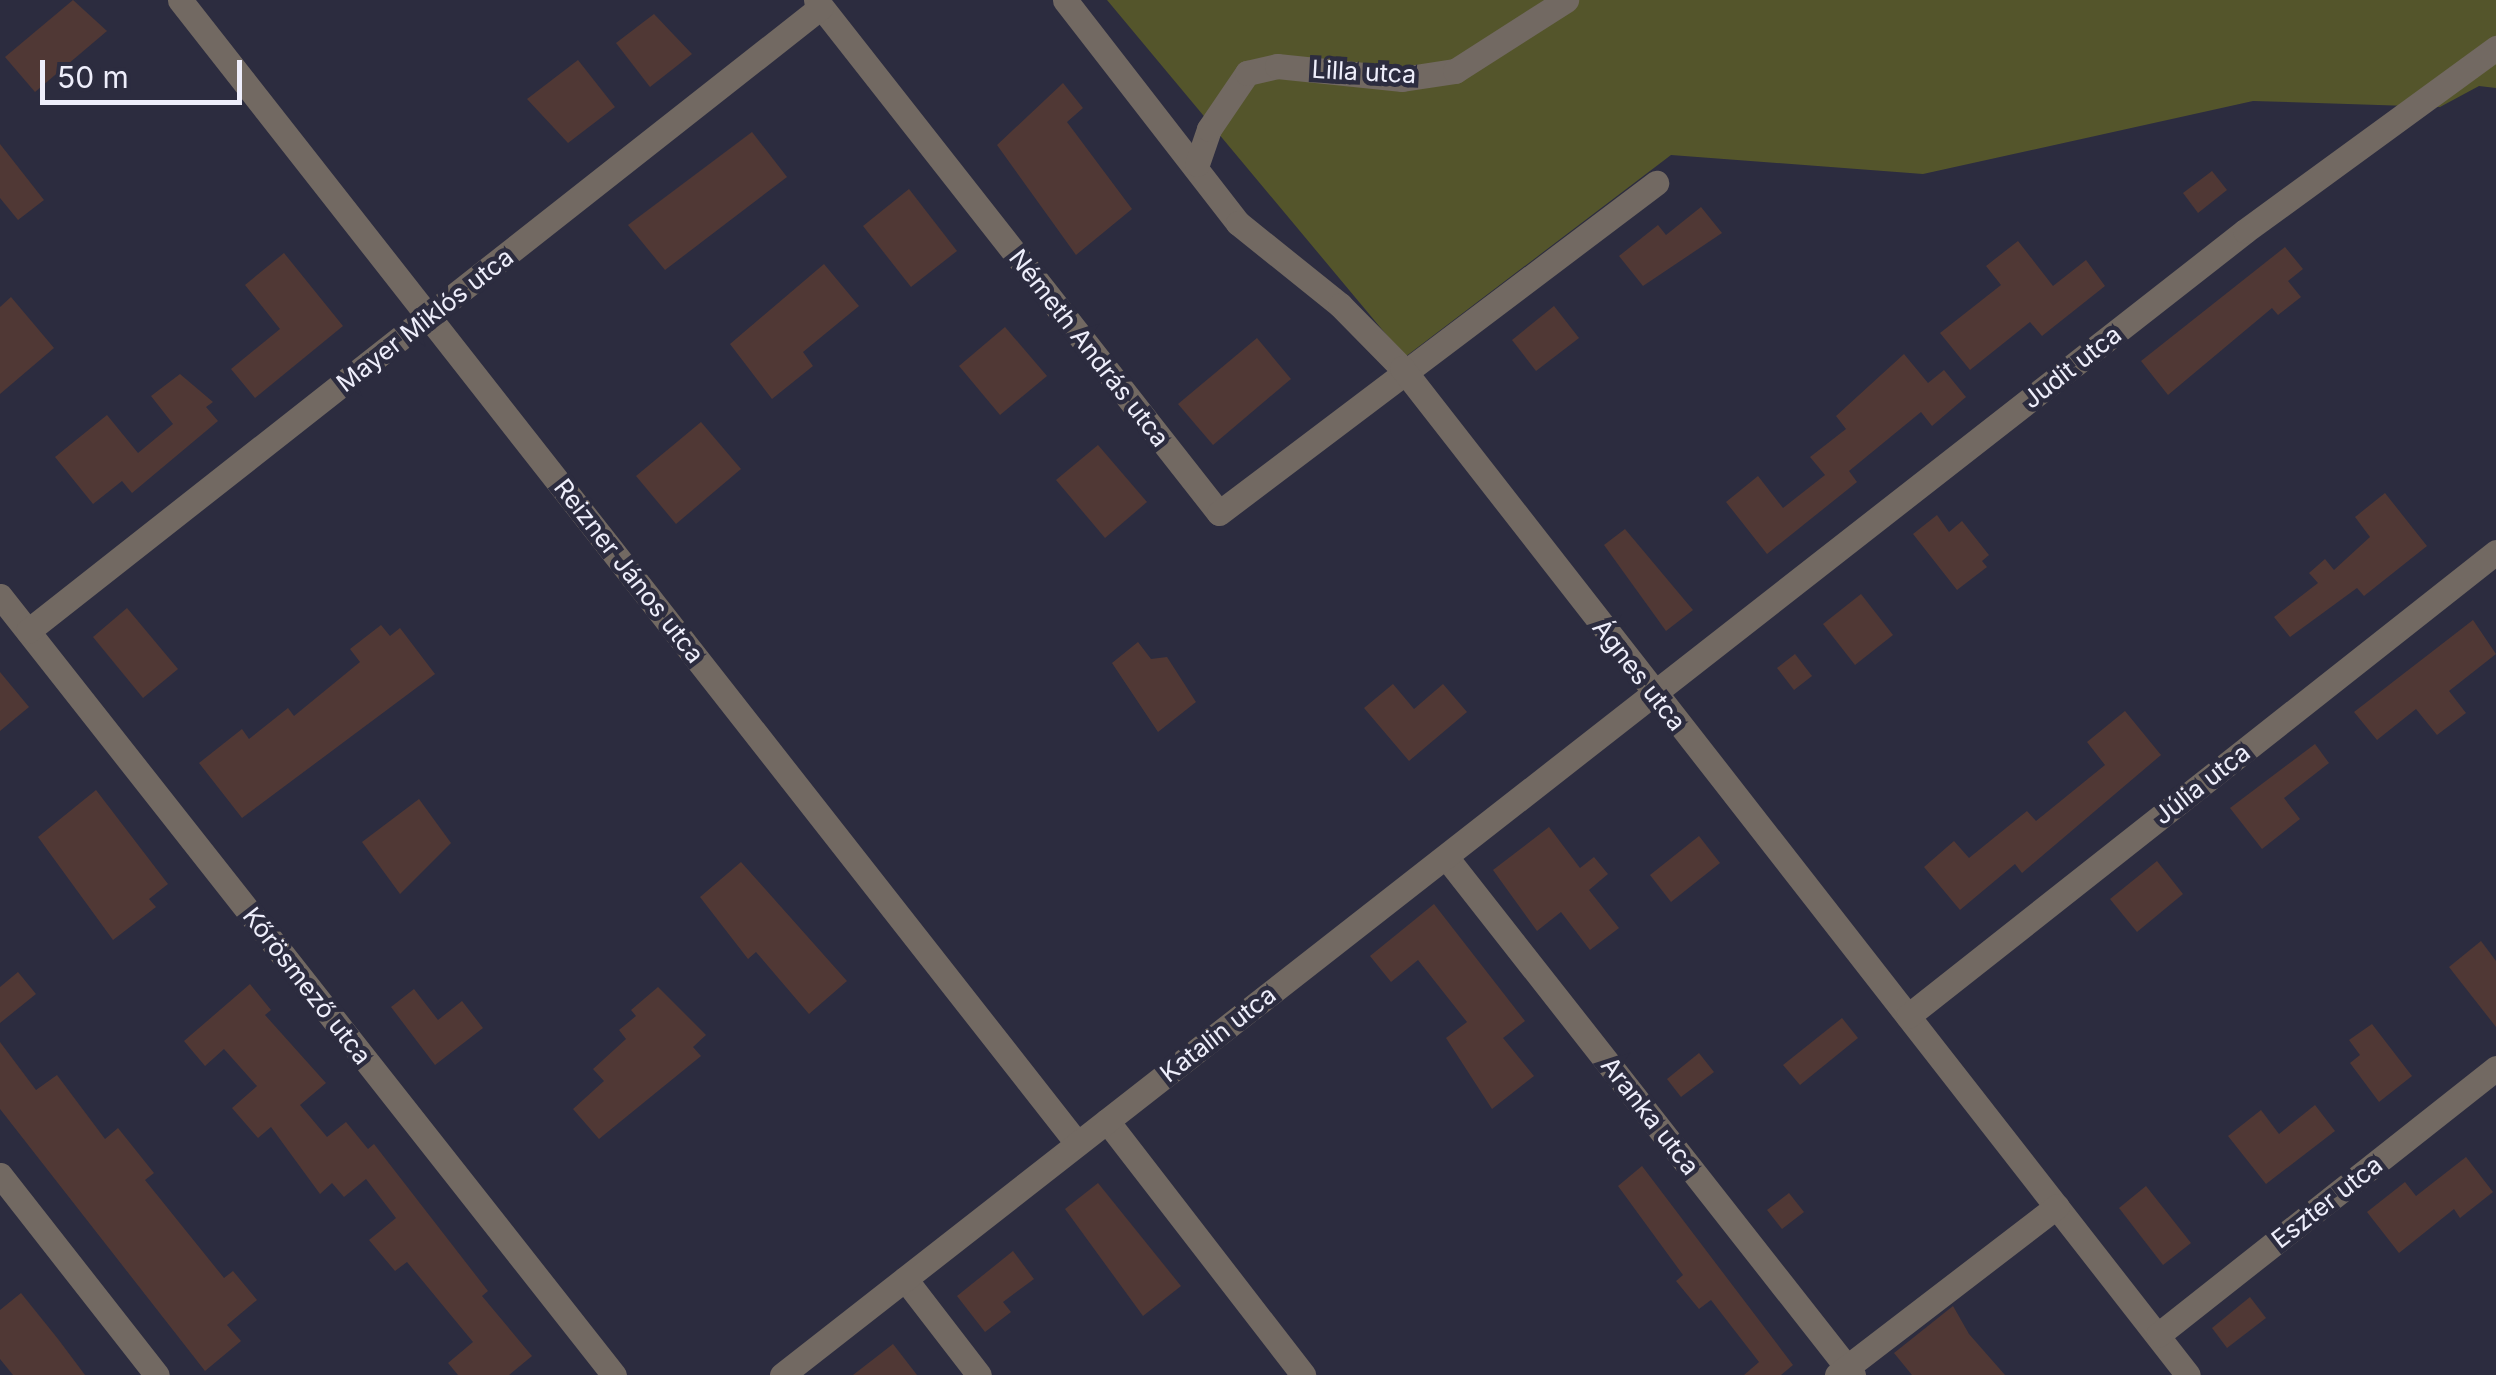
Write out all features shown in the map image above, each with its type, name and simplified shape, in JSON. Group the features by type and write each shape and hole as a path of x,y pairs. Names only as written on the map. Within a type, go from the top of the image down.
{"street":[{"name":"Reizner János utca","path":"180,0 1077,1143"},
{"name":"Ágnes utca","path":"1065,0 1197,164 1238,223 1340,305 1402,368 2188,1375"},
{"name":"Lilla utca","path":"1197,164 1209,129 1247,73 1277,66 1402,79 1456,71 1566,0"},
{"name":"Mayer Miklós utca","path":"28,631 430,318 818,4"},
{"name":"Németh András utca","path":"818,4 1218,513 1402,368"},
{"name":"Judit utca","path":"1654,695 2245,231 2496,48"},
{"path":"1402,368 1656,183"},
{"name":"Júlia utca","path":"1908,1016 2496,552"},
{"name":"Kőrösmező utca","path":"0,596 614,1375"},
{"name":"Katalin utca","path":"782,1375 1654,695"},
{"name":"Aranka utca","path":"1446,857 1846,1372"},
{"name":"Eszter utca","path":"2158,1336 2496,1068"},
{"path":"1106,1120 1303,1375"},
{"path":"0,1175 157,1375"},
{"path":"1846,1372 2057,1206"},
{"path":"905,1279 979,1375"}],"shaded area":[{"path":"1107,0 2496,0 2496,88 2479,86 2440,107 2253,101 1923,174 1671,155 1405,357"}],"building":[{"path":"73,0 107,31 35,92 5,57"},
{"path":"654,14 692,54 650,87 616,43"},
{"path":"578,60 615,107 568,143 527,99"},
{"path":"1063,83 1083,108 1067,122 1132,209 1076,255 997,145"},
{"path":"752,132 787,177 665,270 628,225"},
{"path":"0,144 44,200 18,220 0,198"},
{"path":"2212,171 2227,190 2198,213 2183,193"},
{"path":"909,189 957,251 911,287 863,226"},
{"path":"1701,207 1722,233 1643,286 1619,256 1658,225 1666,235"},
{"path":"2018,241 2053,286 2086,260 2105,286 2042,336 2030,322 1970,370 1940,333 2001,285 1986,266"},
{"path":"2285,247 2303,269 2288,281 2301,297 2278,315 2272,308 2168,395 2141,361"},
{"path":"284,253 343,326 255,398 231,369 280,329 245,285"},
{"path":"824,264 859,306 803,352 813,366 772,399 730,344"},
{"path":"11,297 54,348 0,394 0,307"},
{"path":"1554,306 1579,338 1536,371 1512,340"},
{"path":"1005,327 1047,376 1000,415 959,366"},
{"path":"1257,338 1291,379 1213,445 1178,404"},
{"path":"1904,354 1928,383 1944,370 1966,397 1932,426 1921,412 1849,471 1857,482 1767,554 1726,502 1758,476 1783,508 1825,475 1810,457 1846,429 1836,416"},
{"path":"180,374 213,402 206,407 218,421 132,493 122,481 93,504 55,457 107,415 138,453 173,424 151,396"},
{"path":"701,422 741,469 676,524 636,476"},
{"path":"1098,445 1147,502 1105,538 1056,480"},
{"path":"2385,493 2427,546 2364,596 2357,588 2290,637 2274,617 2318,583 2309,573 2325,559 2334,570 2370,537 2355,517"},
{"path":"1937,515 1949,532 1962,521 1989,555 1982,561 1987,567 1957,590 1913,534"},
{"path":"1625,529 1693,610 1666,631 1604,545"},
{"path":"1861,594 1893,635 1855,665 1823,624"},
{"path":"127,608 178,669 143,698 93,637"},
{"path":"2473,620 2496,654 2449,691 2466,713 2437,735 2416,709 2377,740 2354,712"},
{"path":"381,625 390,636 400,628 435,674 242,818 199,763 242,729 249,739 288,708 294,716 360,662 350,649"},
{"path":"1138,642 1151,659 1167,657 1196,702 1158,732 1112,663"},
{"path":"1795,654 1812,676 1794,690 1777,668"},
{"path":"0,672 29,707 0,731"},
{"path":"1393,684 1414,709 1443,684 1467,712 1409,761 1364,708"},
{"path":"2125,711 2161,755 2022,873 2015,864 1960,910 1924,867 1954,841 1969,858 2027,811 2036,821 2105,765 2087,742"},
{"path":"2315,744 2329,763 2284,798 2300,819 2262,849 2230,808"},
{"path":"96,790 168,884 149,899 156,907 113,940 38,837"},
{"path":"419,799 451,843 400,894 362,842"},
{"path":"1549,827 1580,868 1594,857 1608,874 1589,890 1619,928 1590,950 1561,912 1537,931 1493,870"},
{"path":"1699,836 1720,863 1671,902 1650,875"},
{"path":"2157,861 2183,894 2137,932 2110,899"},
{"path":"741,862 847,981 809,1014 756,952 748,959 700,897"},
{"path":"1434,904 1525,1021 1503,1038 1534,1076 1492,1109 1446,1038 1467,1022 1418,960 1391,982 1370,956"},
{"path":"2481,941 2496,961 2496,1027 2449,967"},
{"path":"18,972 36,994 0,1023 0,987"},
{"path":"250,984 271,1010 265,1015 326,1083 300,1105 327,1137 346,1122 368,1149 374,1144 488,1291 482,1296 532,1356 509,1375 458,1375 448,1363 473,1342 407,1262 395,1271 369,1240 396,1218 366,1179 344,1197 332,1183 320,1194 271,1127 258,1138 232,1108 257,1086 224,1049 205,1066 184,1041"},
{"path":"658,987 706,1035 693,1047 701,1056 599,1139 573,1109 604,1081 593,1069 626,1039 619,1030 636,1016 631,1010"},
{"path":"414,989 438,1020 462,1001 483,1028 435,1065 391,1007"},
{"path":"1842,1018 1858,1038 1800,1085 1783,1065"},
{"path":"2372,1024 2412,1076 2379,1102 2350,1063 2360,1055 2349,1040"},
{"path":"0,1042 36,1090 57,1075 105,1139 118,1128 154,1173 145,1180 224,1278 233,1271 257,1300 227,1325 241,1341 205,1371 0,1109"},
{"path":"1699,1053 1714,1072 1681,1097 1667,1079"},
{"path":"2315,1105 2335,1131 2266,1184 2228,1136 2261,1110 2279,1134"},
{"path":"2466,1157 2493,1192 2460,1218 2454,1209 2399,1253 2367,1212 2405,1182 2416,1196"},
{"path":"1642,1166 1793,1365 1781,1375 1744,1375 1759,1362 1711,1300 1699,1309 1676,1281 1683,1275 1618,1186"},
{"path":"1098,1183 1181,1286 1143,1316 1065,1209"},
{"path":"2146,1186 2191,1243 2163,1265 2119,1208"},
{"path":"1789,1193 1804,1212 1782,1229 1767,1210"},
{"path":"1013,1251 1034,1279 1003,1302 1011,1312 985,1332 957,1296"},
{"path":"21,1293 85,1375 13,1375 0,1359 0,1310"},
{"path":"2250,1297 2266,1318 2227,1348 2212,1328"},
{"path":"1953,1306 1969,1334 2005,1375 1912,1375 1894,1353"},
{"path":"893,1344 917,1375 853,1375"}]}
